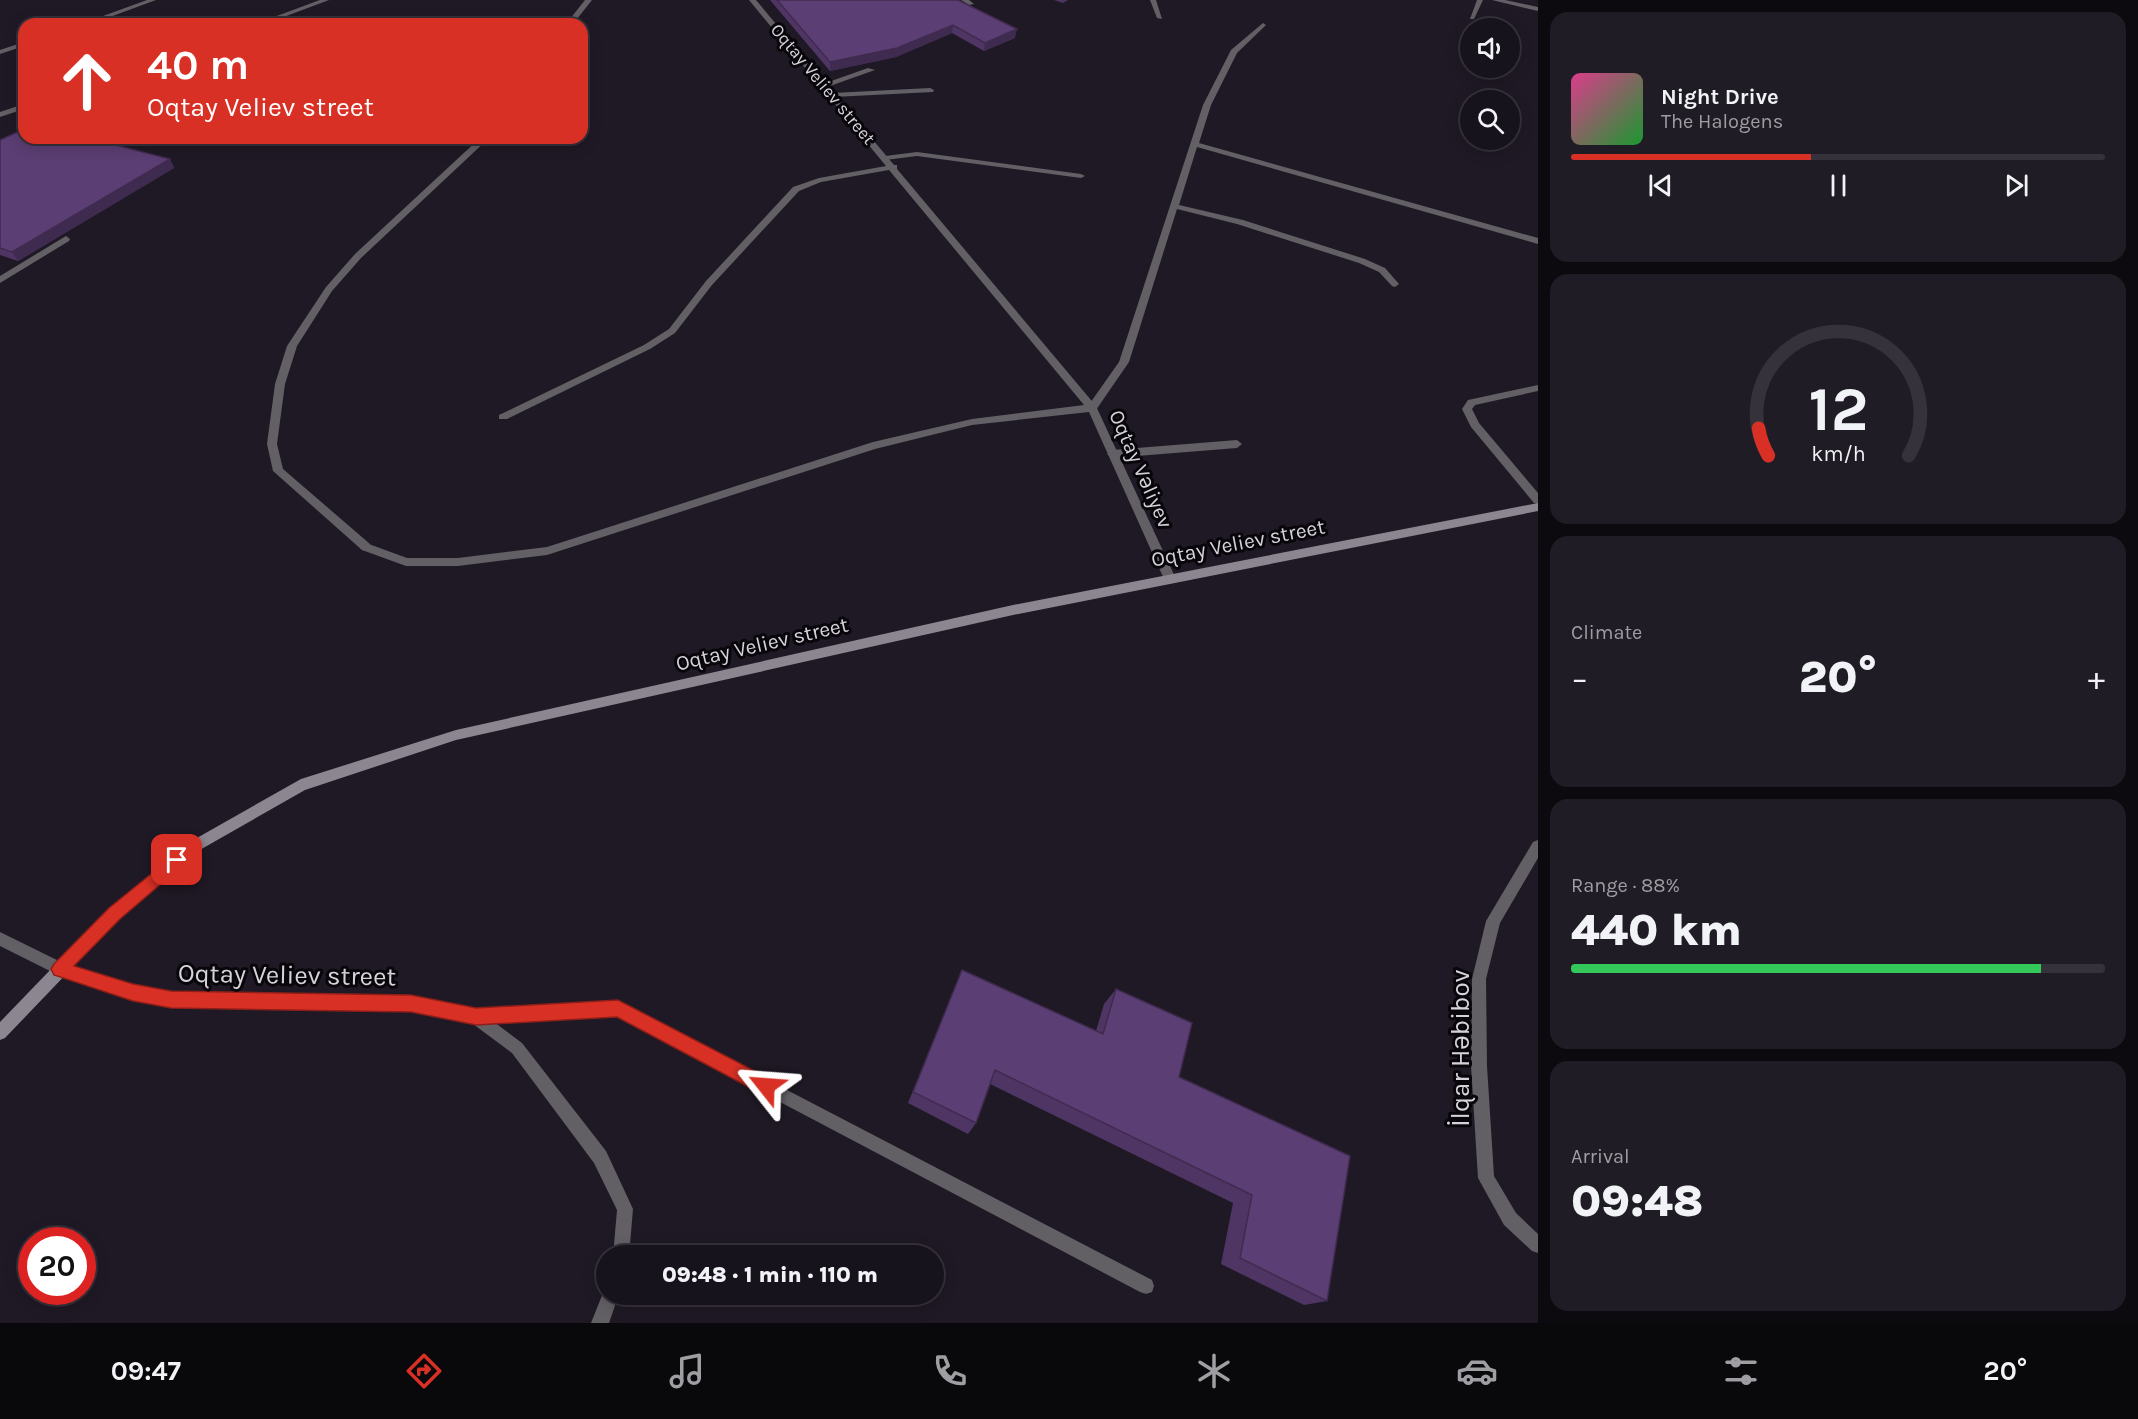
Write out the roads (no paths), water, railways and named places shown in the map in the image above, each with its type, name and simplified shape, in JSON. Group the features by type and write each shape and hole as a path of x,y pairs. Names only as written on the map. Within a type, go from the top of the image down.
{"street":[{"path":"97,18 119,8 153,0"},
{"path":"275,18 326,0"},
{"path":"574,18 589,0"},
{"name":"Oqtay Veliev street","path":"752,0 894,167 1092,408"},
{"path":"1153,0 1160,18"},
{"path":"1472,18 1479,0"},
{"path":"1495,0 1538,9"},
{"path":"479,144 358,256 329,289 292,346 280,384 272,444 278,471 366,547 406,562 458,562 547,551 873,446 972,422 1092,408 1124,362 1207,105 1224,67 1234,52 1263,25"},
{"path":"0,52 18,46"},
{"path":"824,85 871,70"},
{"path":"832,95 930,90"},
{"path":"0,115 18,108"},
{"path":"1194,144 1538,241"},
{"path":"885,158 917,154 1081,176"},
{"name":"Oqtay Veliev street","path":"503,417 647,347 672,331 709,283 796,189 819,180 894,167"},
{"path":"1174,206 1240,222 1362,261 1382,270 1395,284"},
{"path":"0,280 66,239"},
{"path":"1538,388 1472,402 1467,409 1475,425 1538,500"},
{"name":"Oqtay Vəliyev","path":"1092,408 1170,579"},
{"path":"1112,454 1237,444"},
{"name":"Oqtay Veliev street","path":"0,1033 114,914 193,847 301,784 456,735 1002,613 1538,507"},
{"name":"İlqar Həbibov","path":"1538,846 1493,921 1479,979 1479,1066 1486,1178 1510,1219 1538,1245"},
{"name":"Oqtay Veliev street","path":"0,939 60,969 133,993 171,999 411,1004 476,1017 517,1048 600,1157 625,1209 622,1245"},
{"path":"476,1017 618,1009 1146,1286"},
{"path":"600,1323 607,1305"}]}
